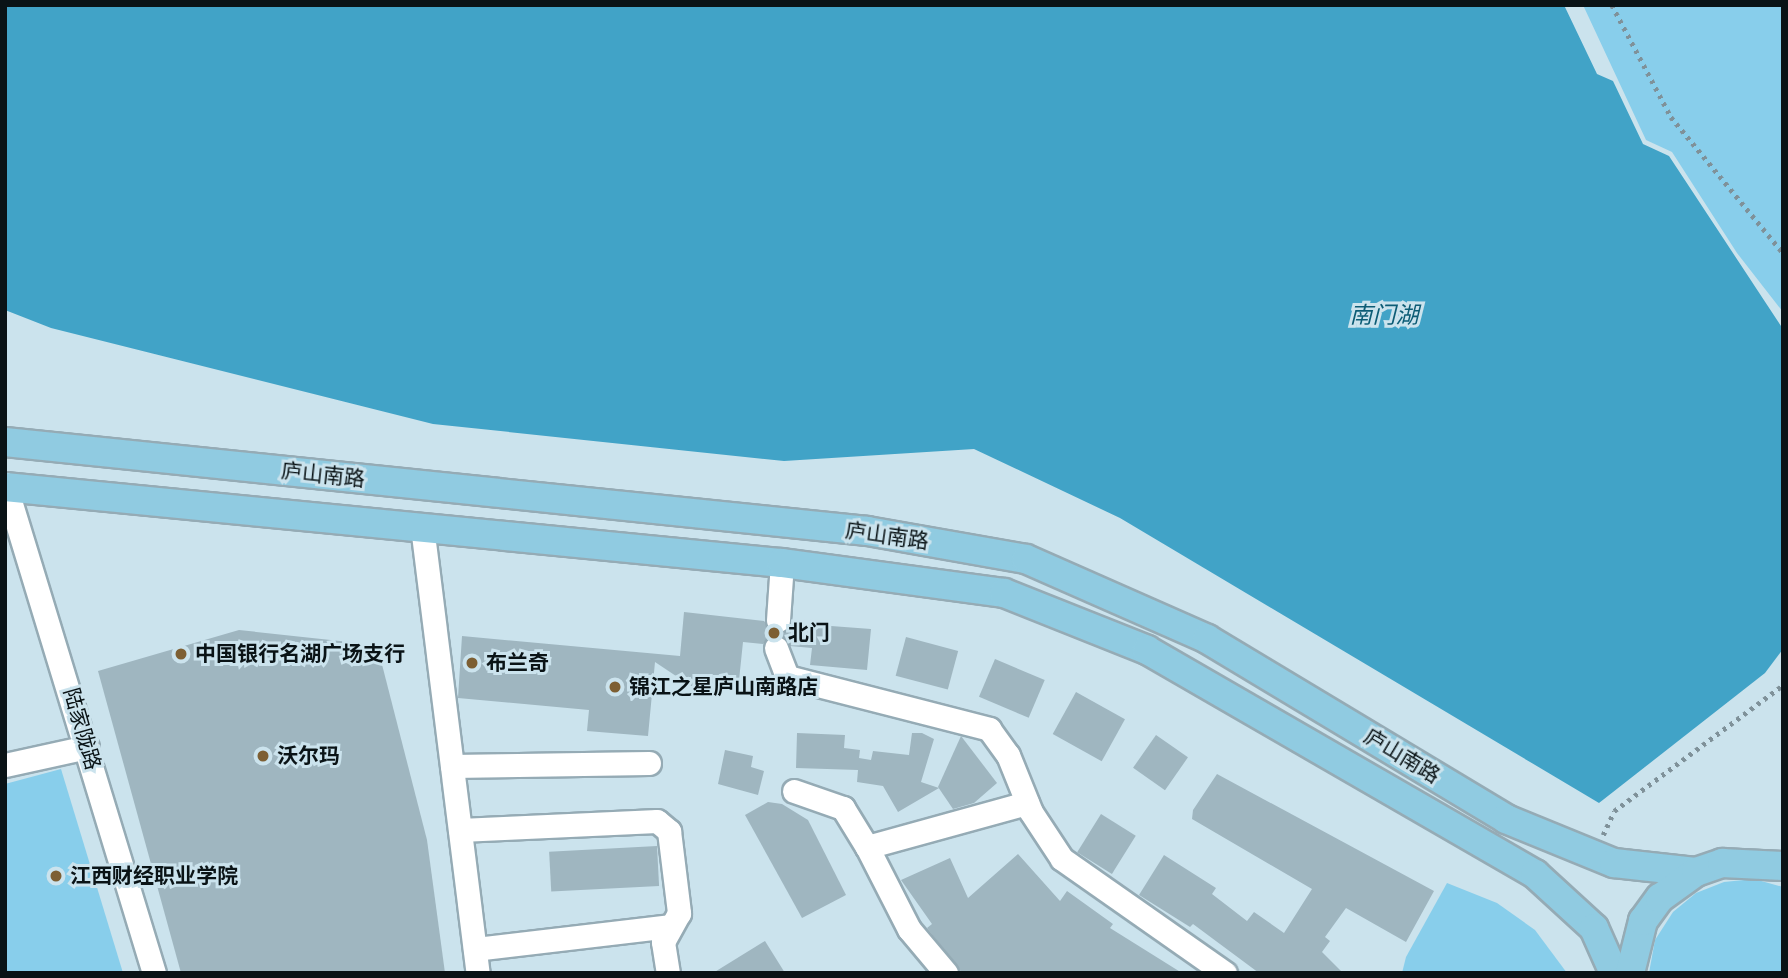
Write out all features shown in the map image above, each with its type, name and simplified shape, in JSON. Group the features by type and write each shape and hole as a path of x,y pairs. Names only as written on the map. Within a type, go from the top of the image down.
{"main road":[{"name":"庐山南路","path":"5,442 867,531 1026,559 1207,639 1506,819 1614,863 1696,872"},
{"name":"庐山南路","path":"6,486 782,563 1004,593 1147,650 1535,874 1594,928 1614,973"},
{"path":"1630,973 1643,921 1660,898 1696,872 1722,863 1783,866"}],"street":[{"name":"陆家陇路","path":"6,486 154,973"},
{"path":"422,526 478,973"},
{"path":"778,620 782,563"},
{"path":"776,648 787,677 989,729 1008,755 1027,803 1062,859 1225,973"},
{"path":"5,765 87,747"},
{"path":"452,766 649,764"},
{"path":"794,791 843,808 867,847 909,929 946,973"},
{"path":"867,847 1027,803"},
{"path":"460,830 657,821 669,831 679,914 663,942 668,973"},
{"path":"475,949 671,926"}],"path":[{"path":"1612,5 1671,117 1783,253"},
{"path":"1594,855 1614,811 1783,685"}],"shaded area":[{"path":"1583,5 1783,5 1783,312 1737,253 1672,152 1646,140"},
{"name":"江西财经职业学院","path":"61,769 123,973 5,973 5,784"},
{"path":"1754,879 1783,887 1783,973 1649,973 1655,940 1673,912 1696,893 1724,882"},
{"path":"1447,883 1497,903 1535,930 1567,973 1402,973 1406,957"}],"water":[{"name":"南门湖","path":"5,5 1564,5 1597,74 1613,81 1643,144 1669,156 1783,329 1783,649 1765,673 1599,803 1120,518 974,449 784,461 433,424 51,328 5,310"}],"building":[{"path":"684,612 764,621 776,634 785,632 791,623 871,629 867,670 810,665 812,648 790,646 778,634 763,644 743,642 738,690 691,686 655,662 648,736 587,731 589,710 458,698 462,636 680,656"},
{"name":"沃尔玛","path":"239,630 377,645 427,840 445,973 181,973 98,671"},
{"path":"906,637 958,651 948,690 896,676"},
{"path":"995,659 1045,680 1029,718 979,697"},
{"path":"1076,692 1125,719 1102,761 1053,734"},
{"path":"797,733 845,735 844,748 860,750 859,758 871,760 873,751 909,755 912,733 922,733 934,739 921,782 939,788 898,812 883,786 857,782 858,770 796,768"},
{"path":"1156,735 1188,757 1165,790 1133,768"},
{"path":"961,736 997,783 974,803 953,809 938,787"},
{"path":"725,750 753,756 751,767 764,771 758,795 718,784"},
{"path":"1217,774 1434,891 1406,942 1346,908 1325,937 1330,941 1322,952 1343,973 1259,973 1193,924 1190,927 1139,895 1164,855 1216,888 1212,894 1247,921 1254,912 1284,933 1312,889 1192,819 1193,810"},
{"path":"768,802 782,804 808,820 846,895 802,918 745,815"},
{"path":"1101,814 1136,836 1112,874 1077,852"},
{"path":"657,846 659,886 551,892 549,852"},
{"path":"1018,854 1060,901 1067,891 1113,924 1110,928 1182,973 962,973 927,928 932,924 901,880 950,858 968,898"},
{"path":"765,941 785,973 713,973"}],"place":[{"name":"北门","path":"774,633"},
{"name":"中国银行名湖广场支行","path":"181,654"},
{"name":"布兰奇","path":"472,663"},
{"name":"锦江之星庐山南路店","path":"615,687"},
{"name":"沃尔玛","path":"263,756"},
{"name":"江西财经职业学院","path":"56,876"}]}
